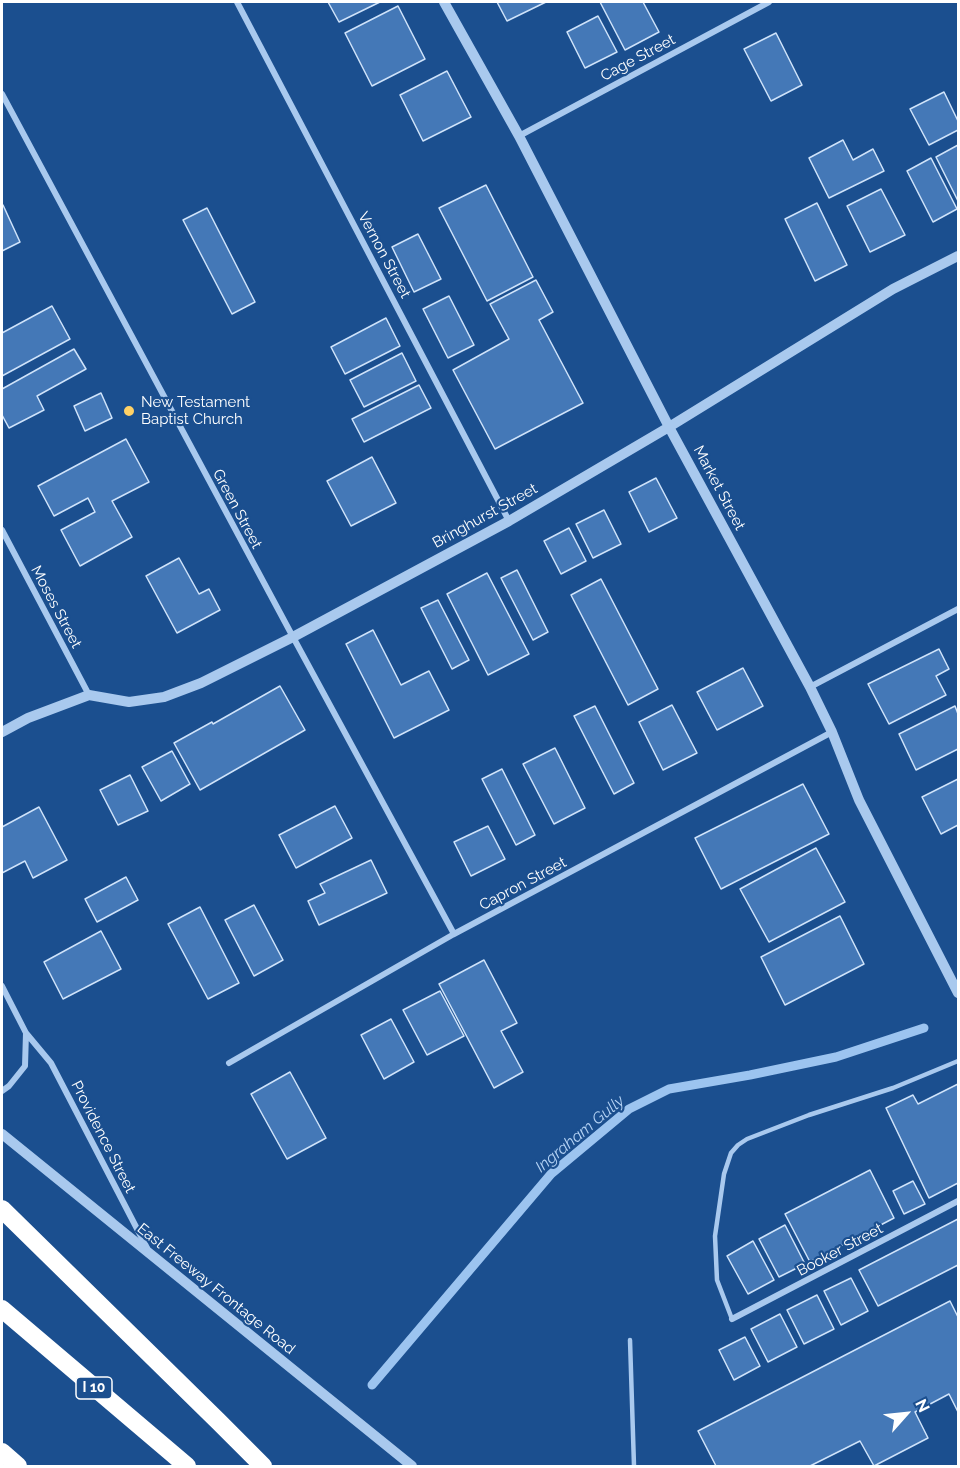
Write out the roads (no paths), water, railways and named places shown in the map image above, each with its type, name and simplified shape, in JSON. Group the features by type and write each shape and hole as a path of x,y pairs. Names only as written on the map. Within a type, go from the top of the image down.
{"highway":[{"path":"2,1209 263,1467"},
{"name":"I 10","path":"2,1309 187,1467"},
{"path":"2,1452 18,1467"}],"street":[{"name":"Vernon Street","path":"237,2 509,520"},
{"name":"Market Street","path":"444,2 519,136 669,427 810,687 859,800 958,993"},
{"name":"Cage Street","path":"519,136 769,2"},
{"name":"Green Street","path":"2,94 292,638 454,934"},
{"name":"Bringhurst Street","path":"89,695 129,702 164,697 201,683 292,638 509,520 669,427 893,289 958,256"},
{"name":"Moses Street","path":"2,530 89,695"},
{"path":"810,687 958,609"},
{"path":"2,732 28,718 89,695"},
{"name":"Capron Street","path":"229,1063 454,934 831,732"},
{"name":"Providence Street","path":"2,986 26,1033 51,1063 152,1257"},
{"name":"Providence Street","path":"2,1091 25,1066 26,1033"},
{"name":"East Freeway Frontage Road","path":"2,1134 412,1467"},
{"name":"Booker Street","path":"732,1320 958,1201"}],"lane":[{"path":"732,1320 717,1280 715,1236 724,1174 730,1154 747,1139 809,1115 893,1088 958,1061"},
{"path":"630,1340 634,1467"}],"waterway":[{"name":"Ingraham Gully","path":"372,1385 551,1174 629,1109 669,1089 836,1057 924,1028"}],"place":[{"name":"New Testament Baptist Church","path":"129,411"}]}
